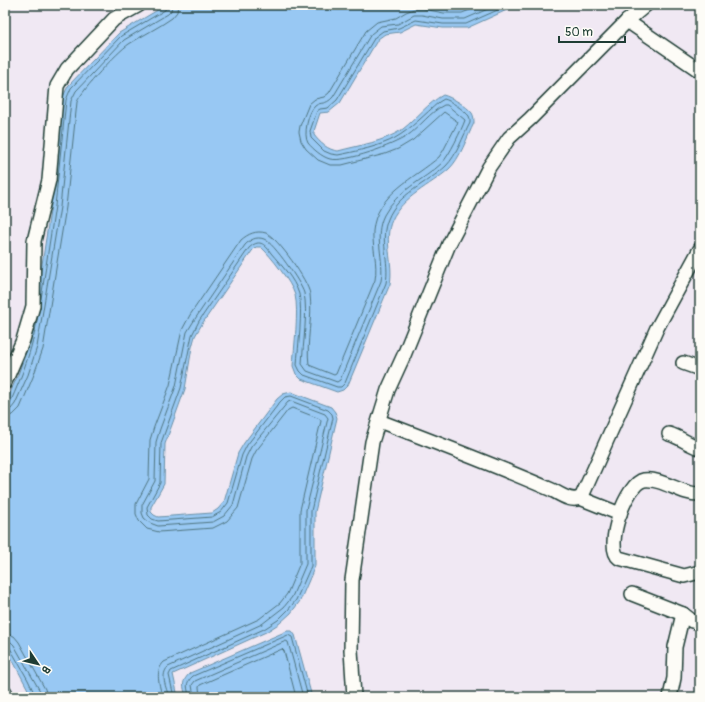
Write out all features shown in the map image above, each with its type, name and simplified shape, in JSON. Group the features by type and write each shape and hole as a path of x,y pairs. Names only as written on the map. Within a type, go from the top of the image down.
{"street":[{"path":"5,382 23,340 33,306 34,241 49,180 57,86 66,69 114,20 139,5"},
{"path":"354,697 351,650 352,580 372,442 388,390 404,355 449,244 489,167 509,138 627,21 646,5"},
{"path":"627,21 700,71"},
{"path":"580,498 657,328 700,249"},
{"path":"683,363 700,368"},
{"path":"379,420 531,481 569,498 580,498 620,514"},
{"path":"669,434 678,436 691,445 700,448"},
{"path":"700,494 675,488 654,480 642,480 634,486 620,514 615,529 615,547 617,557 684,576 700,572"},
{"path":"632,594 683,614 692,621 700,623"},
{"path":"670,697 674,678 675,647 683,614"},
{"path":"5,692 7,697"}],"water":[{"path":"166,5 518,5 467,28 443,28 416,24 400,32 385,34 378,39 340,103 329,112 320,113 314,135 324,146 338,151 372,143 396,133 403,129 432,102 443,95 466,108 472,113 474,119 474,123 463,148 453,165 403,204 392,220 388,235 391,268 390,284 348,385 343,390 337,392 301,379 296,374 293,366 296,320 295,295 280,270 270,256 261,247 256,247 252,251 195,336 185,389 165,444 164,484 151,507 151,512 158,517 212,513 218,509 224,502 238,453 277,399 283,394 291,392 331,407 337,418 315,512 315,566 300,601 291,613 280,623 266,632 173,674 178,697 32,697 5,646 5,405 28,346 33,324 51,205 62,99 68,86 119,33"},
{"path":"287,631 292,631 295,635 312,697 186,697 184,681 190,673"}]}
